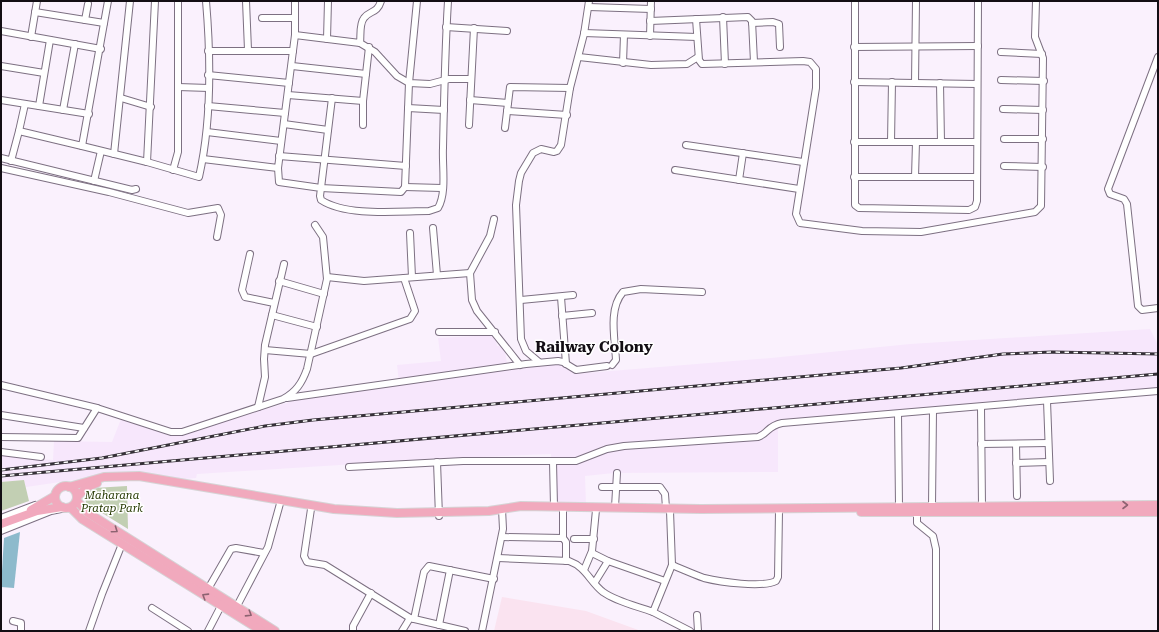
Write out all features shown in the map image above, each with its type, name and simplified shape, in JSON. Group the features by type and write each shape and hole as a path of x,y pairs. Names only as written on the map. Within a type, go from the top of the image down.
{"main road":[{"path":"18,517 56,494 60,488 94,479 126,476 281,502 311,509 366,516 439,514 521,509 779,511 917,509 1158,512"},
{"path":"1,524 37,511 66,508 88,487 94,484 132,481 350,511 439,514"},
{"path":"69,486 73,489 77,499 88,513 275,631"},
{"path":"56,494 56,500 82,519 262,631"},
{"path":"502,511 521,506 615,507 668,510 899,506 917,509 932,506 1158,504"}],"street":[{"path":"32,36 37,1"},
{"path":"82,146 101,49 108,1"},
{"path":"114,154 130,1"},
{"path":"147,162 151,107 155,1"},
{"path":"173,170 178,152 178,1"},
{"path":"19,131 147,162 199,177 207,132 209,88 206,1"},
{"path":"246,1 248,50"},
{"path":"295,1 295,35 279,156 278,181 282,184 321,188 397,193 401,192 405,187 408,108 417,1"},
{"path":"327,39 328,1"},
{"path":"360,43 362,19 376,11 382,1"},
{"path":"332,98 320,196 321,200 334,206 352,210 436,210 439,207 442,188 444,80 448,1"},
{"path":"650,36 651,1"},
{"path":"855,1 854,201 856,208 969,210 975,207 977,177 978,1"},
{"path":"915,82 916,1"},
{"path":"696,18 698,57 702,64 803,61 810,62 816,69 816,88 803,162 796,214 800,223 862,231 921,232 1035,212 1041,206 1044,81 1042,54 1035,37 1036,1"},
{"path":"85,20 88,4"},
{"path":"539,362 526,351 522,343 516,205 520,177 526,164 536,150 541,149 554,152 559,149 567,115 570,88 579,57 589,4 651,10"},
{"path":"35,12 104,23"},
{"path":"650,21 745,16 751,18 754,62"},
{"path":"723,17 725,64"},
{"path":"262,18 295,18"},
{"path":"752,23 773,22 779,24 780,47"},
{"path":"446,27 507,31"},
{"path":"469,125 474,28"},
{"path":"1,31 101,49"},
{"path":"584,33 697,37"},
{"path":"295,35 360,43 369,47 375,52 397,76 410,83 430,84 444,80 471,79"},
{"path":"623,63 624,35"},
{"path":"39,106 50,40"},
{"path":"63,110 75,44"},
{"path":"854,47 978,46"},
{"path":"363,125 363,101 369,47"},
{"path":"208,51 293,51"},
{"path":"1001,52 1042,54"},
{"path":"579,57 651,65 687,64 698,57"},
{"path":"1158,57 1108,189 1110,194 1124,199 1130,213 1138,306 1142,310 1158,308"},
{"path":"1,66 44,73"},
{"path":"292,66 366,74"},
{"path":"208,74 289,83"},
{"path":"1001,80 1044,81"},
{"path":"854,82 977,84"},
{"path":"891,142 892,82"},
{"path":"940,83 941,142"},
{"path":"505,128 509,89 512,86 570,88"},
{"path":"178,87 209,88"},
{"path":"288,94 363,101"},
{"path":"121,98 151,107"},
{"path":"1,100 89,114"},
{"path":"470,100 508,103"},
{"path":"11,161 25,104"},
{"path":"208,106 285,113"},
{"path":"408,108 444,110"},
{"path":"1002,109 1043,110"},
{"path":"507,111 567,115"},
{"path":"284,124 328,130"},
{"path":"207,132 281,141"},
{"path":"1004,139 1043,140"},
{"path":"854,142 977,142"},
{"path":"915,177 916,142"},
{"path":"686,145 803,162"},
{"path":"94,181 101,151"},
{"path":"739,180 743,153"},
{"path":"279,156 406,166"},
{"path":"1,158 132,190 136,189"},
{"path":"203,159 278,168"},
{"path":"1004,166 1043,166"},
{"path":"1,168 109,192 188,213 218,208 221,215 217,237"},
{"path":"675,170 799,189"},
{"path":"854,177 977,177"},
{"path":"405,187 442,188"},
{"path":"494,219 490,236 470,273 473,304 520,365"},
{"path":"1,385 97,408 176,432 283,399 291,395 303,380 311,354 327,277 323,238 316,225"},
{"path":"433,228 437,275"},
{"path":"410,233 412,277"},
{"path":"250,254 242,290 243,294 245,297 274,303"},
{"path":"258,407 265,378 265,350 274,303 284,264"},
{"path":"327,277 364,281 470,273"},
{"path":"265,350 311,354 413,316 414,307 404,278"},
{"path":"279,281 324,294"},
{"path":"283,399 539,362 558,361 576,370 610,365 616,360 616,301 623,292 641,289 702,292"},
{"path":"521,300 573,295"},
{"path":"561,297 566,364"},
{"path":"562,316 592,313"},
{"path":"272,315 317,327"},
{"path":"439,332 495,332"},
{"path":"349,467 437,462 532,460 553,462 584,459 607,449 624,446 758,437 764,435 772,426 782,423 981,408 1158,391"},
{"path":"1047,401 1050,481"},
{"path":"1,437 78,438 97,408"},
{"path":"981,408 982,506"},
{"path":"932,506 933,411"},
{"path":"898,414 899,506"},
{"path":"1,415 84,428"},
{"path":"981,444 1048,444"},
{"path":"1016,444 1017,496"},
{"path":"1,452 41,457"},
{"path":"437,462 439,514"},
{"path":"553,462 554,506"},
{"path":"1016,463 1049,462"},
{"path":"615,507 617,473"},
{"path":"602,487 662,488 665,494 668,510 672,565 653,612"},
{"path":"1,518 26,509 56,494"},
{"path":"237,606 273,533 281,502"},
{"path":"1,530 51,511 66,508"},
{"path":"311,509 304,556 306,561 325,565 412,618 465,631"},
{"path":"917,509 918,526 930,534 935,540 936,631"},
{"path":"563,510 563,538 566,542 566,561"},
{"path":"584,570 592,553 596,510"},
{"path":"482,631 502,537 502,511"},
{"path":"672,565 706,578 755,585 773,583 778,577 779,511"},
{"path":"502,537 563,538"},
{"path":"574,539 594,539"},
{"path":"89,631 122,544"},
{"path":"208,589 231,549 236,548 264,553"},
{"path":"592,553 608,561 665,581"},
{"path":"498,558 566,561 576,564 584,570 602,591 653,612 690,631"},
{"path":"595,582 608,561"},
{"path":"402,631 412,618 425,569 432,566 494,579"},
{"path":"439,625 450,570"},
{"path":"353,631 353,626 371,593"},
{"path":"208,631 221,606"},
{"path":"152,608 188,631"},
{"path":"697,615 698,631"},
{"path":"13,621 21,623 21,631"},
{"path":"674,631 677,623"}],"shaded area":[{"path":"1150,329 1158,345 1158,388 778,421 778,472 614,473 585,476 586,504 553,502 551,454 433,459 197,474 196,478 172,480 171,476 137,474 88,478 26,487 24,480 1,482 1,456 53,460 54,441 112,442 121,419 169,433 194,430 314,395 399,382 397,365 441,361 438,338 495,335 497,346 504,346 508,369 558,362 574,374 771,358 910,344"},
{"path":"502,597 586,611 641,631 494,631"}],"green space":[{"path":"24,480 29,501 1,511 1,482"},
{"name":"Maharana Pratap Park","path":"127,486 128,529 86,503 85,496 94,488"}],"water":[{"path":"20,532 14,588 1,587 4,538"}],"railway":[{"path":"1,470 102,458 265,426 313,420 901,368 1003,354 1052,352 1158,354"},
{"path":"1,476 1158,374"}],"district":[{"name":"Railway Colony","path":"594,347"}]}
